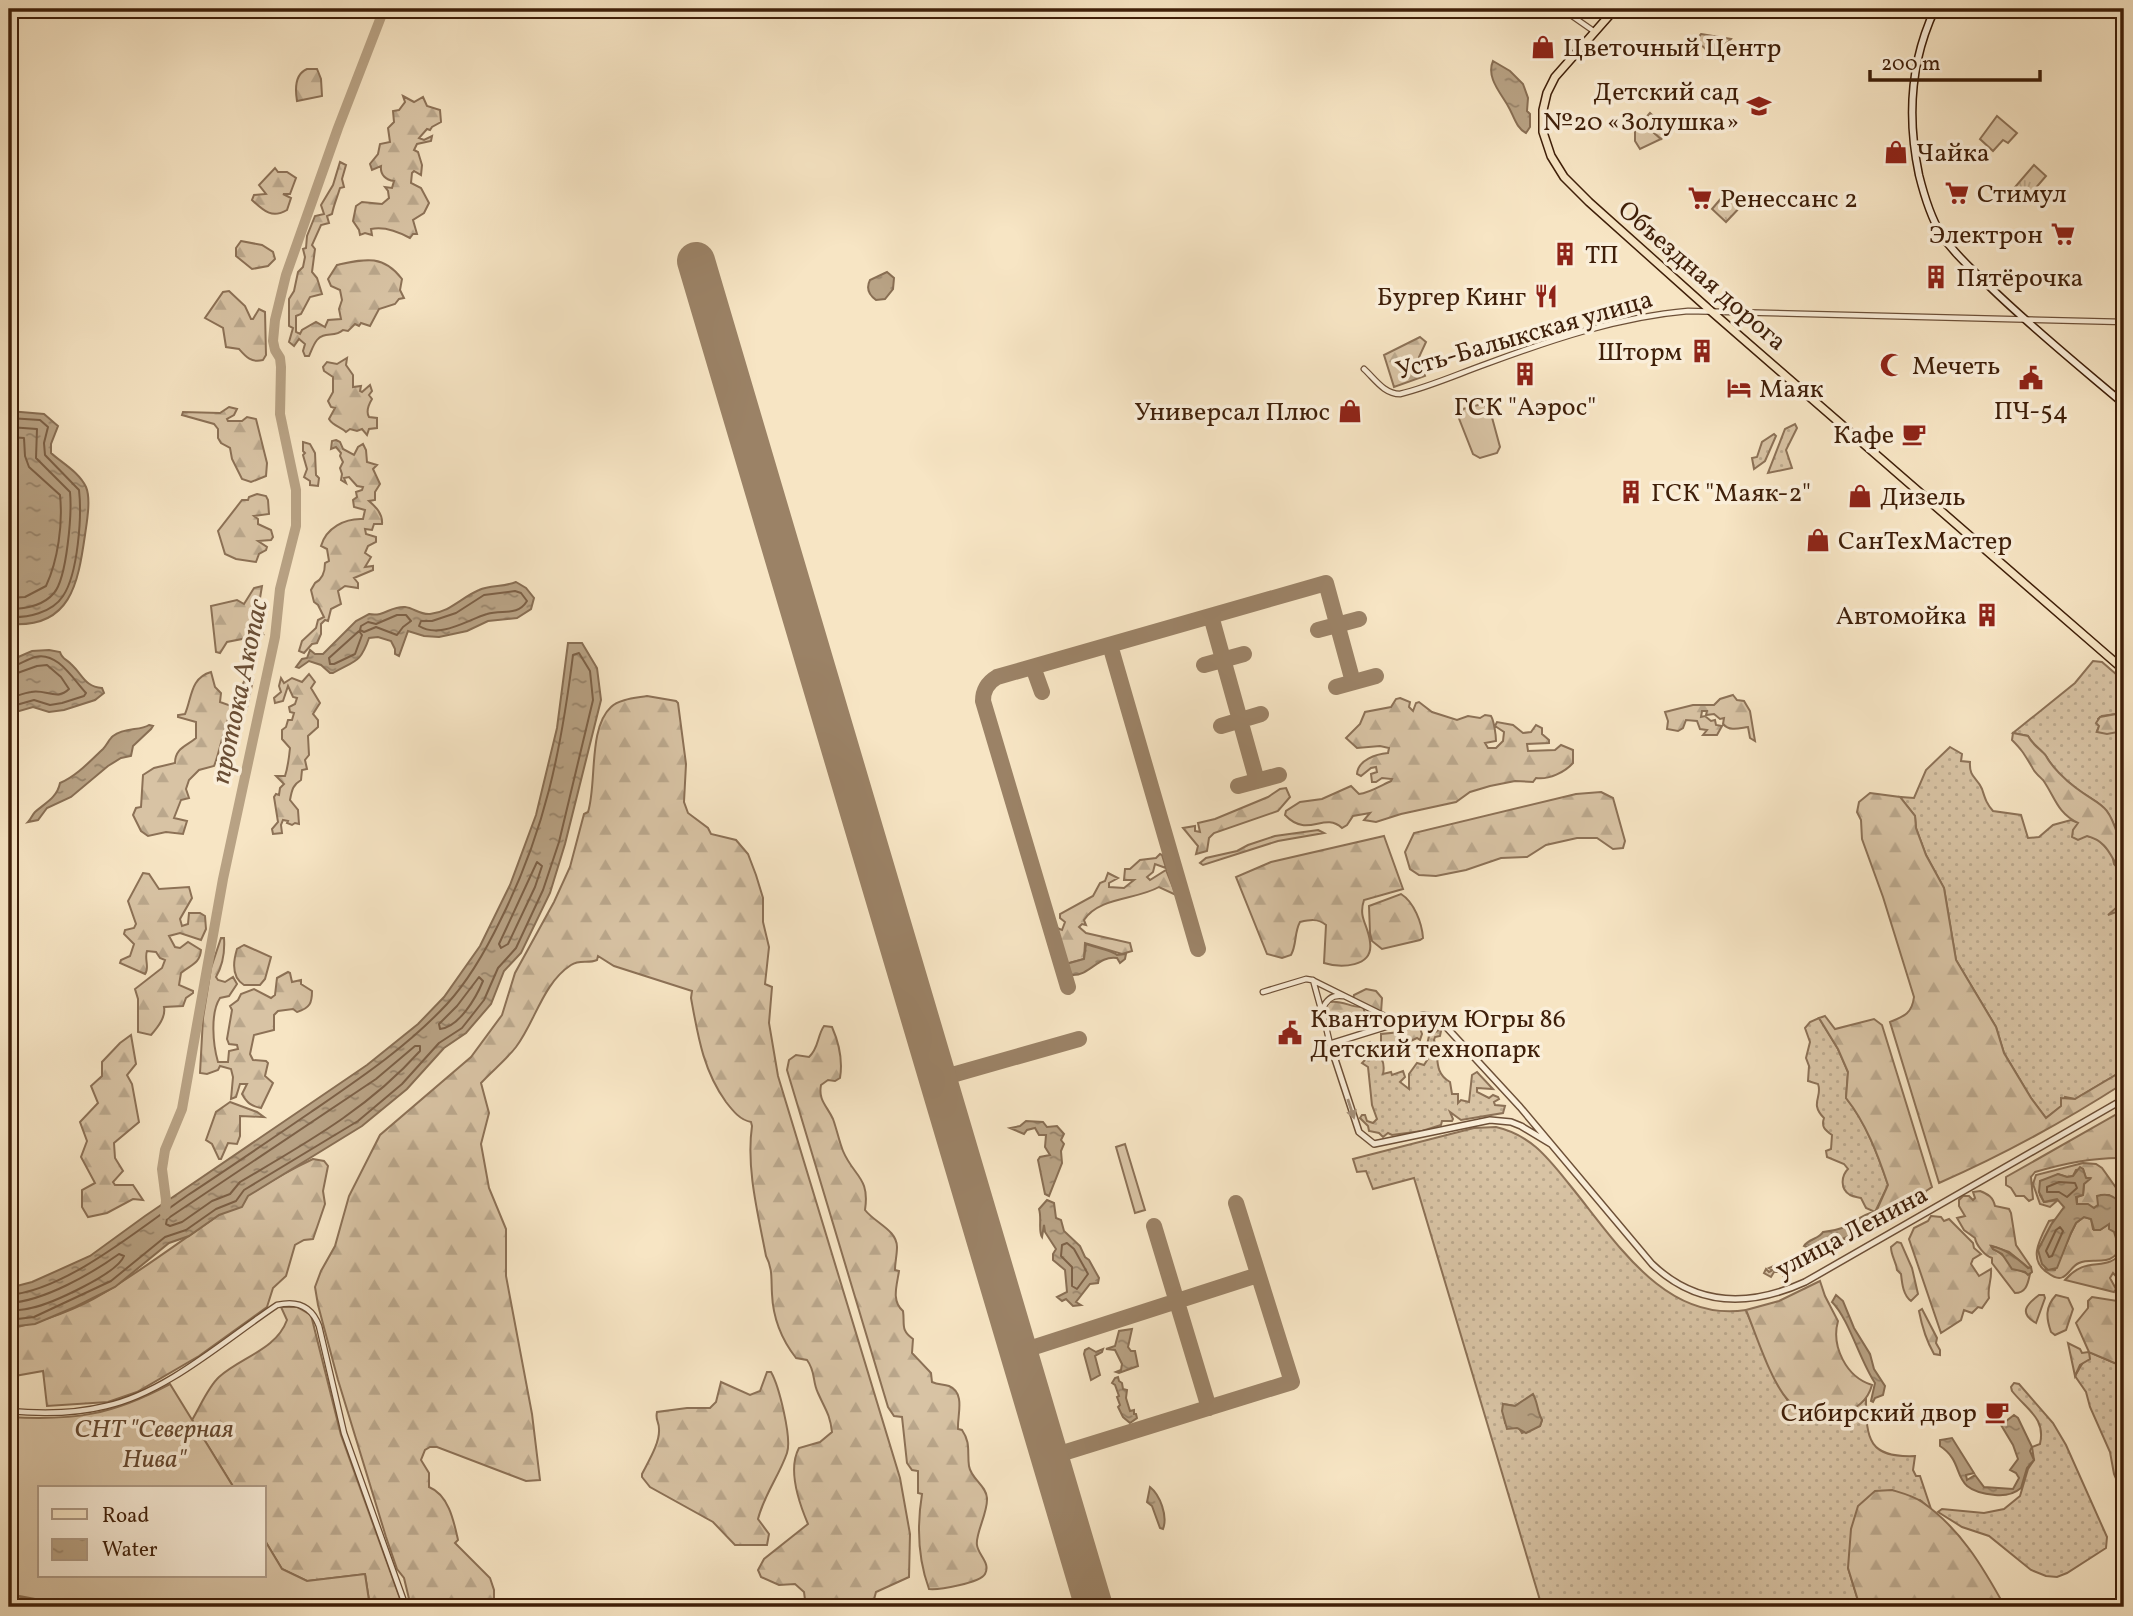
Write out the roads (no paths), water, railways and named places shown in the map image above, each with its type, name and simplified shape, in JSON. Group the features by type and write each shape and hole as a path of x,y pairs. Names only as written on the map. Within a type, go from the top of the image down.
{"main road":[{"name":"Объездная дорога","path":"1615,9 1555,77 1547,93 1542,122 1546,143 1557,166 1572,186 1712,312 2124,670"},
{"path":"1935,9 1919,52 1912,93 1913,135 1924,194 1931,215 1948,244 2024,319 2124,404"}],"street":[{"path":"1562,9 1595,32"},
{"name":"Усть-Балыкская улица","path":"1364,369 1386,390 1400,394 1536,346 1607,325 1668,313 2124,322"},
{"path":"1263,992 1306,979 1312,980 1398,1023"},
{"path":"1312,980 1359,1132 1374,1144 1490,1120 1511,1122 1551,1144"},
{"path":"1322,1010 1324,1004 1333,997 1348,997"},
{"name":"улица Ленина","path":"1398,1023 1423,1015 1437,1017 1520,1107 1637,1249 1663,1275 1700,1294 1726,1299 1776,1293 1805,1282 2124,1099"},
{"path":"1330,1044 1398,1023"},
{"path":"1511,1122 1520,1107"},
{"path":"9,1412 78,1412 108,1406 137,1395 177,1373 277,1305 287,1302 309,1308 319,1326 344,1433 406,1607"}],"water":[{"path":"1493,61 1510,71 1523,84 1528,98 1527,111 1530,114 1530,127 1526,133 1517,125 1495,84 1491,73"},
{"path":"887,272 894,278 893,289 885,299 876,300 869,291 870,280"},
{"path":"9,411 44,414 58,426 51,444 51,453 79,477 86,487 88,498 88,517 74,586 58,611 46,619 30,624 9,624"},
{"path":"516,582 526,588 534,598 531,609 517,618 488,621 467,631 439,637 408,631 399,656 395,654 391,641 378,637 369,638 359,657 333,673 309,661 299,668 296,667 302,659 307,658 310,650 315,654 323,654 356,621 369,614 405,607 423,613 437,613 479,590"},
{"path":"568,643 582,643 597,668 601,700 550,893 521,953 504,971 491,1004 466,1033 444,1048 407,1089 362,1126 248,1196 242,1207 219,1215 189,1236 169,1243 115,1287 35,1324 9,1327 9,1288 32,1282 90,1256 367,1065 418,1024 444,997 480,946 510,885 536,815 557,728"},
{"path":"32,651 60,652 88,683 102,688 104,693 95,700 64,710 49,712 33,707 9,714 9,661"},
{"path":"153,726 133,746 131,756 121,758 108,766 71,797 47,808 38,820 28,822 53,796 60,783 84,767 113,736 122,731"},
{"path":"1086,944 1117,955 1126,954 1125,959 1120,963 1117,958 1110,958 1084,972 1072,975 1066,964 1084,959"},
{"path":"1026,1121 1043,1122 1047,1127 1057,1126 1064,1134 1061,1140 1064,1144 1061,1151 1062,1163 1049,1196 1045,1194 1038,1160 1050,1155 1045,1147 1046,1135 1039,1135 1035,1128 1024,1134 1010,1128 1020,1126"},
{"path":"2080,1167 2086,1178 2090,1179 2084,1184 2083,1195 2076,1197 2077,1204 2088,1204 2094,1208 2098,1205 2097,1196 2113,1197 2118,1201 2123,1214 2120,1237 2116,1238 2114,1232 2109,1229 2109,1224 2100,1230 2094,1230 2091,1219 2084,1217 2076,1223 2057,1268 2048,1270 2042,1264 2038,1250 2064,1207 2057,1199 2044,1202 2039,1192 2040,1181 2058,1174 2073,1176"},
{"path":"1047,1200 1054,1203 1056,1218 1061,1220 1064,1231 1080,1246 1099,1278 1098,1283 1090,1284 1076,1302 1081,1305 1073,1306 1066,1299 1062,1301 1057,1297 1067,1292 1065,1270 1053,1260 1056,1249 1045,1232 1044,1225 1042,1237 1041,1234 1039,1209"},
{"path":"1875,1212 1847,1237 1815,1250 1804,1246 1823,1232 1845,1227 1862,1216"},
{"path":"1991,1246 2011,1254 2028,1268 2031,1267 2032,1272 2028,1275 2012,1269 2002,1254"},
{"path":"1836,1295 1843,1301 1854,1328 1870,1354 1874,1369 1885,1386 1883,1395 1875,1398 1873,1402 1875,1383 1844,1319 1832,1302"},
{"path":"1132,1329 1128,1347 1135,1351 1138,1366 1116,1372 1121,1370 1122,1364 1115,1350 1106,1349 1115,1346 1119,1331"},
{"path":"1089,1348 1096,1352 1103,1349 1095,1356 1100,1375 1091,1380 1084,1354"},
{"path":"1118,1377 1123,1389 1127,1390 1126,1398 1130,1411 1134,1410 1136,1414 1137,1418 1130,1423 1118,1407 1119,1396 1112,1383"},
{"path":"1533,1394 1542,1420 1540,1426 1526,1433 1517,1428 1507,1429 1503,1404 1515,1406"},
{"path":"2014,1415 2032,1447 2030,1451 2034,1460 2027,1468 2021,1488 2006,1495 1999,1495 1970,1488 1960,1476 1949,1453 1940,1446 1940,1440 1952,1438 1974,1473 1966,1475 1967,1480 1975,1475 1984,1487 2013,1489 2019,1478 2010,1470 2018,1459 2001,1425"},
{"path":"1150,1487 1162,1506 1163,1529 1160,1528 1152,1506 1147,1502"}],"waterway":[{"name":"протока Акопас","path":"165,1214 162,1169 165,1150 182,1109 223,879 275,637 280,589 296,526 296,490 280,414 281,367 273,341 275,320 286,275 384,9"}],"place":[{"name":"Цветочный Центр","path":"1543,47"},
{"name":"Детский сад №20 «Золушка»","path":"1759,106"},
{"name":"Чайка","path":"1896,152"},
{"name":"Стимул","path":"1957,193"},
{"name":"Ренессанс 2","path":"1700,198"},
{"name":"Электрон","path":"2063,234"},
{"name":"ТП","path":"1565,254"},
{"name":"Пятёрочка","path":"1936,277"},
{"name":"Бургер Кинг","path":"1546,296"},
{"name":"Шторм","path":"1702,351"},
{"name":"Мечеть","path":"1892,365"},
{"name":"ГСК \"Аэрос\"","path":"1525,374"},
{"name":"ПЧ-54","path":"2031,378"},
{"name":"Маяк","path":"1739,388"},
{"name":"Универсал Плюс","path":"1350,411"},
{"name":"Кафе","path":"1914,434"},
{"name":"ГСК \"Маяк-2\"","path":"1631,492"},
{"name":"Дизель","path":"1860,496"},
{"name":"СанТехМастер","path":"1818,540"},
{"name":"Автомойка","path":"1987,615"},
{"name":"Кванториум Югры 86 Детский технопарк","path":"1290,1033"},
{"name":"Сибирский двор","path":"1997,1412"}],"park label":[{"name":"СНТ \"Северная Нива\"","path":"154,1443"}]}
